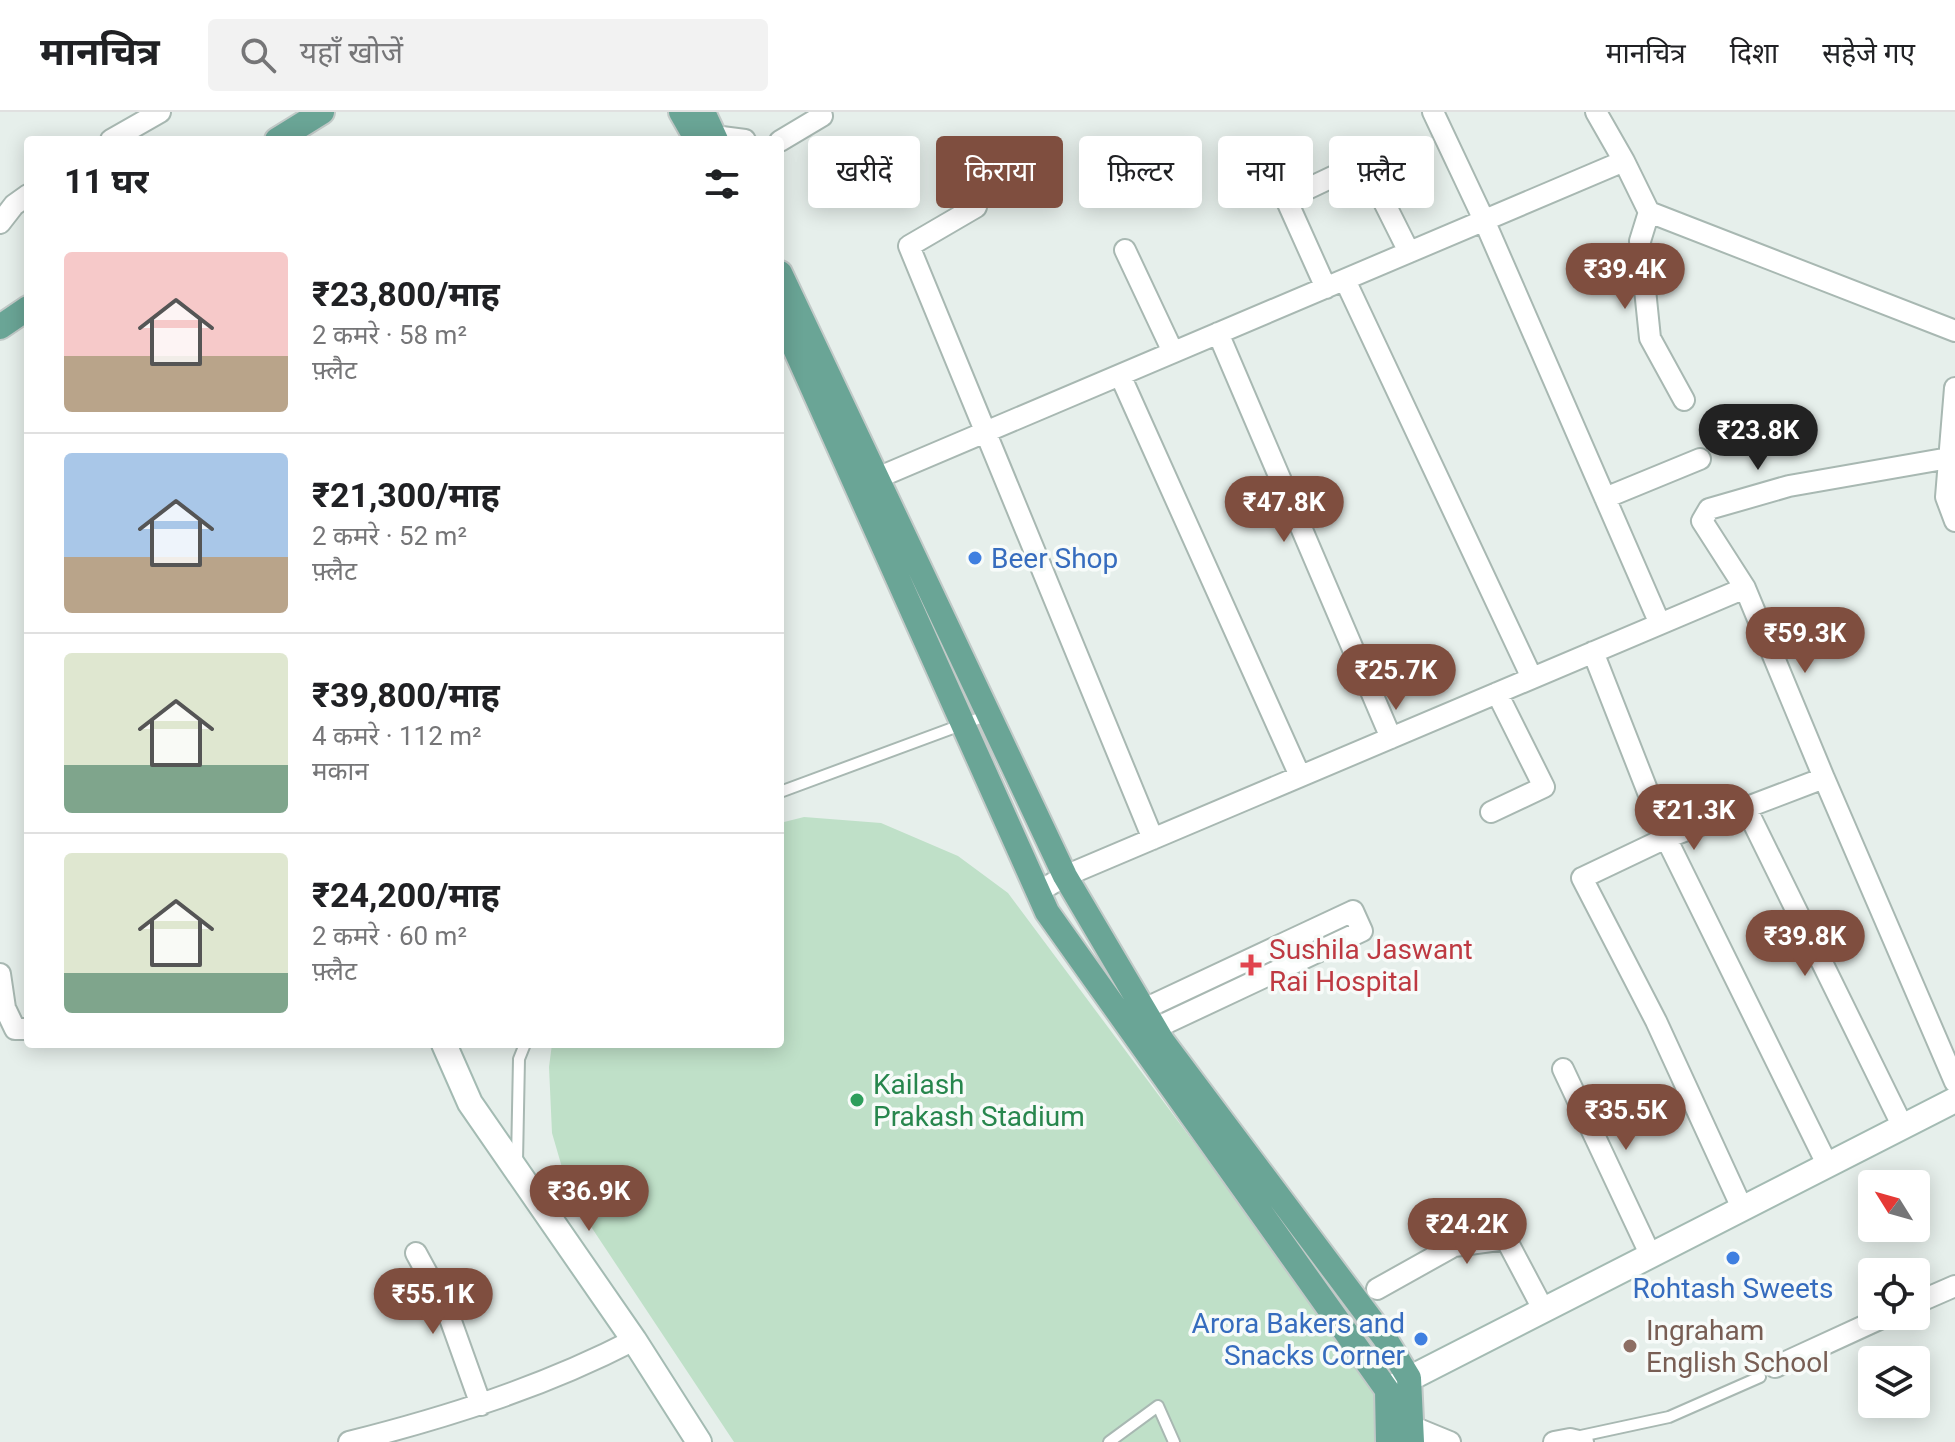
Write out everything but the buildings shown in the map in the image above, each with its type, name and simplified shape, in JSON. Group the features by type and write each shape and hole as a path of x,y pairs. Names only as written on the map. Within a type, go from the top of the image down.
{"main road":[{"path":"283,136 322,112"},
{"path":"681,112 706,136"},
{"path":"703,112 708,136"},
{"path":"784,281 1065,876 1144,1025 1291,1255 1387,1390 1388,1442"},
{"path":"0,327 24,311"},
{"path":"784,324 1047,912 1144,1025 1312,1239 1384,1337 1409,1378 1412,1434"},
{"path":"1291,1255 1312,1239"}],"street":[{"path":"118,136 160,112"},
{"path":"1433,112 1484,220 1660,624"},
{"path":"1596,112 1649,212 1955,331"},
{"path":"784,139 822,116"},
{"path":"856,487 1624,161"},
{"path":"1409,252 1364,162 1286,199 1335,284 1532,678"},
{"path":"0,223 24,198"},
{"path":"974,208 909,246 1153,839"},
{"path":"1649,212 1640,241 1650,338 1684,400"},
{"path":"1125,250 1173,352"},
{"path":"1218,333 1391,738"},
{"path":"1120,375 1300,776"},
{"path":"1955,388 1946,497 1955,521"},
{"path":"1949,458 1789,486 1709,509 1702,521 1745,588 1955,1082"},
{"path":"1605,498 1700,459"},
{"path":"1038,892 1065,876 1745,588"},
{"path":"1593,652 1666,838 1827,1164"},
{"path":"1491,812 1544,787 1497,693"},
{"path":"1742,1208 1656,1021 1582,878 1666,838 1747,810 1824,778"},
{"path":"1747,810 1903,1127"},
{"path":"1353,911 1362,931 1144,1025 1353,911"},
{"path":"0,974 5,1008 15,1029 24,1029"},
{"path":"446,1048 470,1103 634,1340 699,1442"},
{"path":"1563,1069 1650,1254"},
{"path":"1387,1390 1955,1100"},
{"path":"1377,1289 1454,1246 1506,1239 1543,1309"},
{"path":"416,1253 447,1310 481,1405"},
{"path":"1930,1297 1955,1286"},
{"path":"1768,1372 1858,1329"},
{"path":"349,1442 438,1420 571,1373 634,1340"},
{"path":"1412,1434 1450,1442"}],"lane":[{"path":"784,791 990,714"},
{"path":"517,1171 519,1059 523,1048"},
{"path":"1569,1441 1595,1430 1669,1417 1768,1372"},
{"path":"1109,1442 1158,1406 1174,1442"}],"green space":[{"name":"Kailash Prakash Stadium","path":"804,817 881,823 958,856 1008,893 1374,1384 1382,1442 734,1442 570,1195 552,1133 549,1067 551,1048 784,1048 784,822"}],"place":[{"name":"Beer Shop","path":"975,558"},
{"name":"Sushila Jaswant Rai Hospital","path":"1251,965"},
{"name":"Kailash Prakash Stadium","path":"857,1100"},
{"name":"Rohtash Sweets","path":"1733,1258"},
{"name":"Arora Bakers and Snacks Corner","path":"1421,1339"},
{"name":"Ingraham English School","path":"1630,1346"}]}
